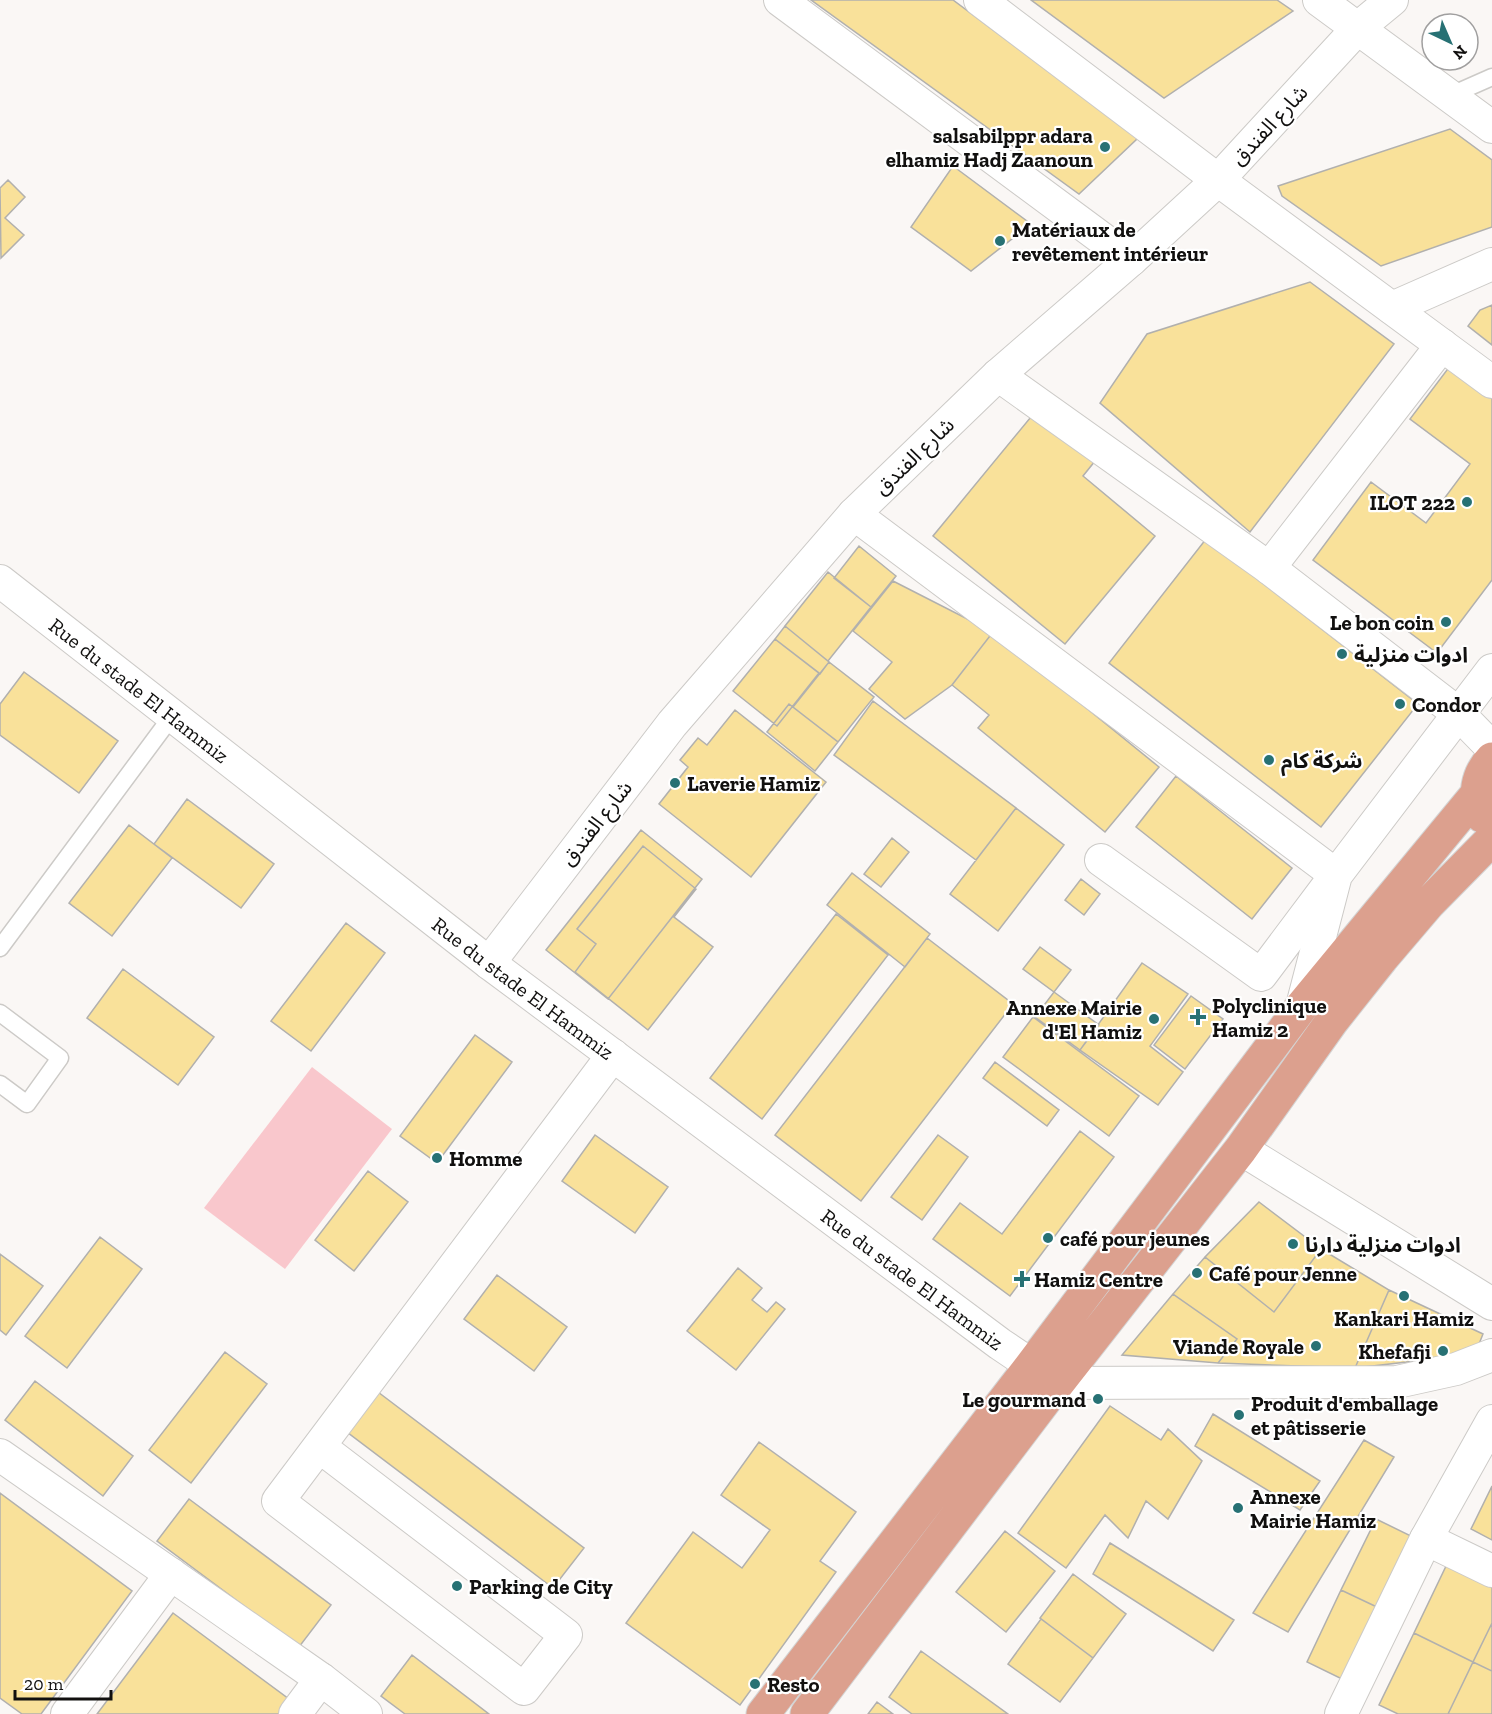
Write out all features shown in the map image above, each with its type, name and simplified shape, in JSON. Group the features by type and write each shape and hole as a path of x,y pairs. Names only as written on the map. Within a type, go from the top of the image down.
{"highway":[{"path":"1492,759 1479,778 1477,794 1479,809 1492,829"},
{"path":"807,1714 1302,1006 1477,794"},
{"path":"764,1714 1044,1375 1241,1149 1332,1021 1382,958 1428,904 1492,839"},
{"path":"1460,872 1492,866"}],"street":[{"path":"780,0 1131,260"},
{"path":"980,0 1218,180 1492,382"},
{"path":"1319,0 1492,127"},
{"name":"شارع الفندق","path":"489,963 672,724 854,514 998,375 1131,260 1218,180 1358,28 1392,0"},
{"path":"1392,308 1492,264"},
{"path":"1269,568 1442,345"},
{"path":"998,375 1269,568 1459,714 1492,748"},
{"path":"854,514 1336,875"},
{"name":"Rue du stade El Hammiz","path":"0,580 489,963 1044,1375"},
{"path":"1101,860 1261,975 1492,670"},
{"path":"1302,1006 1336,875"},
{"path":"320,1446 566,1635 524,1689 278,1502 613,1055"},
{"path":"1241,1149 1492,1304"},
{"path":"1044,1375 1397,1382 1456,1369 1492,1355"},
{"path":"1341,1714 1426,1539 1492,1421"},
{"path":"0,1455 321,1678 366,1714"},
{"path":"1426,1539 1492,1571"},
{"path":"67,1714 171,1574"},
{"path":"295,1714 321,1678"}],"lane":[{"path":"1449,96 1492,77"},
{"path":"0,948 172,716"},
{"path":"0,1013 60,1058 27,1104 0,1084"}],"shaded area":[{"path":"312,1067 392,1129 285,1269 204,1208"}],"building":[{"path":"811,0 953,0 1138,138 1079,194"},
{"path":"1031,0 1277,0 1293,11 1164,98"},
{"path":"1450,129 1492,160 1492,227 1381,266 1282,196 1278,186"},
{"path":"953,166 1031,224 971,271 911,227"},
{"path":"8,180 25,197 5,218 24,235 1,258 0,188"},
{"path":"1310,282 1394,344 1250,532 1100,403 1147,334"},
{"path":"1492,305 1492,345 1468,326 1480,310"},
{"name":"ILOT 222","path":"1453,362 1492,392 1492,580 1437,653 1313,560 1371,482 1426,523 1470,464 1410,419"},
{"path":"1035,412 1095,461 1083,476 1155,536 1065,644 933,536"},
{"path":"1206,539 1418,704 1321,827 1109,663"},
{"path":"859,546 896,576 871,607 834,578"},
{"path":"828,572 871,607 828,661 785,626"},
{"path":"893,581 993,632 952,685 905,719 869,689 892,662 853,631"},
{"path":"785,626 829,662 820,674 775,639"},
{"path":"993,632 1159,767 1105,832 978,728 989,715 952,685"},
{"path":"775,639 819,673 777,726 733,691"},
{"path":"829,662 874,697 838,742 793,707"},
{"path":"24,672 118,741 79,793 0,735 0,704"},
{"path":"873,701 1016,808 976,860 834,755"},
{"path":"789,704 838,742 815,771 767,732"},
{"path":"735,710 826,782 751,877 659,804 688,767 680,760 698,738 707,745"},
{"path":"1176,776 1292,868 1252,919 1136,827"},
{"path":"187,799 274,864 241,908 154,844"},
{"path":"1016,808 1064,845 998,931 950,894"},
{"path":"129,825 172,858 112,936 69,903"},
{"path":"641,830 702,879 608,999 546,950"},
{"path":"892,838 909,852 881,887 864,874"},
{"path":"643,846 696,889 674,917 713,947 648,1030 575,972 596,944 577,929"},
{"path":"852,873 930,934 905,967 827,905"},
{"path":"1081,879 1100,894 1084,915 1065,900"},
{"path":"836,914 888,955 762,1119 710,1078"},
{"path":"346,923 385,953 311,1051 271,1021"},
{"path":"927,938 1013,1004 861,1201 775,1135"},
{"path":"1040,947 1071,970 1054,992 1023,969"},
{"path":"1142,963 1188,994 1150,1046 1183,1072 1158,1105 1080,1050"},
{"path":"123,969 214,1037 178,1085 87,1018"},
{"path":"1054,992 1099,1025 1080,1050 1035,1017"},
{"path":"1191,996 1223,1019 1185,1069 1154,1045"},
{"path":"1033,1017 1139,1096 1109,1136 1003,1057"},
{"path":"475,1035 512,1062 437,1163 400,1136"},
{"path":"995,1062 1059,1110 1047,1126 983,1078"},
{"path":"1080,1131 1114,1157 1010,1296 933,1239 960,1203 1002,1234"},
{"path":"595,1135 668,1187 635,1233 562,1181"},
{"path":"938,1135 968,1157 922,1220 891,1197"},
{"path":"368,1171 408,1202 354,1271 315,1240"},
{"path":"1259,1202 1321,1249 1274,1312 1205,1257"},
{"path":"100,1237 142,1269 67,1368 25,1336"},
{"path":"1321,1249 1389,1290 1355,1368 1218,1363 1237,1339 1173,1294 1205,1257 1274,1312"},
{"path":"0,1254 43,1286 6,1335 0,1330"},
{"path":"738,1268 762,1288 752,1300 767,1312 776,1302 785,1309 736,1370 687,1331"},
{"path":"497,1275 567,1327 534,1371 464,1319"},
{"path":"1389,1290 1483,1334 1475,1354 1355,1368"},
{"path":"1173,1294 1237,1339 1218,1363 1122,1355"},
{"path":"225,1352 267,1384 191,1483 149,1450"},
{"path":"35,1381 133,1456 103,1496 5,1420"},
{"path":"374,1389 584,1548 553,1588 343,1429"},
{"path":"1110,1406 1161,1440 1168,1429 1202,1461 1168,1519 1146,1501 1128,1538 1105,1515 1066,1568 1018,1533"},
{"path":"1213,1414 1320,1481 1300,1510 1195,1446"},
{"path":"1364,1440 1394,1457 1288,1632 1253,1613"},
{"path":"759,1442 856,1512 820,1561 836,1572 740,1705 626,1623 693,1532 742,1568 770,1530 721,1495"},
{"path":"1492,1486 1492,1540 1471,1529"},
{"path":"0,1493 132,1591 41,1714 22,1714 0,1698"},
{"path":"189,1499 331,1605 299,1647 157,1541"},
{"path":"1376,1519 1413,1537 1379,1608 1341,1590"},
{"path":"1005,1531 1055,1571 1006,1632 956,1592"},
{"path":"1110,1543 1234,1620 1213,1651 1093,1574"},
{"path":"1448,1562 1492,1583 1492,1623 1473,1662 1414,1633"},
{"path":"1073,1574 1126,1614 1093,1658 1040,1618"},
{"path":"1341,1590 1379,1608 1344,1680 1307,1662"},
{"path":"173,1613 297,1705 290,1714 97,1714"},
{"path":"1041,1619 1093,1658 1060,1702 1008,1664"},
{"path":"1492,1623 1492,1671 1473,1662"},
{"path":"1414,1633 1473,1662 1448,1714 1398,1714 1379,1705"},
{"path":"921,1651 1008,1714 912,1714 889,1697"},
{"path":"412,1655 489,1714 405,1714 381,1696"},
{"path":"1473,1662 1492,1671 1492,1714 1448,1714"},
{"path":"877,1702 893,1714 868,1714"}],"place":[{"name":"salsabilppr adara elhamiz Hadj Zaanoun","path":"1105,147"},
{"name":"Matériaux de revêtement intérieur","path":"1000,241"},
{"name":"ILOT 222","path":"1467,502"},
{"name":"Le bon coin","path":"1446,622"},
{"name":"ادوات منزلية","path":"1342,654"},
{"name":"Condor","path":"1400,704"},
{"name":"شركة كام","path":"1269,760"},
{"name":"Laverie Hamiz","path":"675,783"},
{"name":"Polyclinique Hamiz 2","path":"1198,1017"},
{"name":"Annexe Mairie d'El Hamiz","path":"1154,1019"},
{"name":"Homme","path":"437,1158"},
{"name":"café pour jeunes","path":"1048,1238"},
{"name":"ادوات منزلية دارنا","path":"1293,1244"},
{"name":"Café pour Jenne","path":"1197,1273"},
{"name":"Hamiz Centre","path":"1022,1279"},
{"name":"Kankari Hamiz","path":"1404,1296"},
{"name":"Viande Royale","path":"1316,1346"},
{"name":"Khefafji","path":"1443,1351"},
{"name":"Le gourmand","path":"1098,1399"},
{"name":"Produit d'emballage et pâtisserie","path":"1239,1415"},
{"name":"Annexe Mairie Hamiz","path":"1238,1508"},
{"name":"Parking de City","path":"457,1586"},
{"name":"Resto","path":"755,1684"}]}
